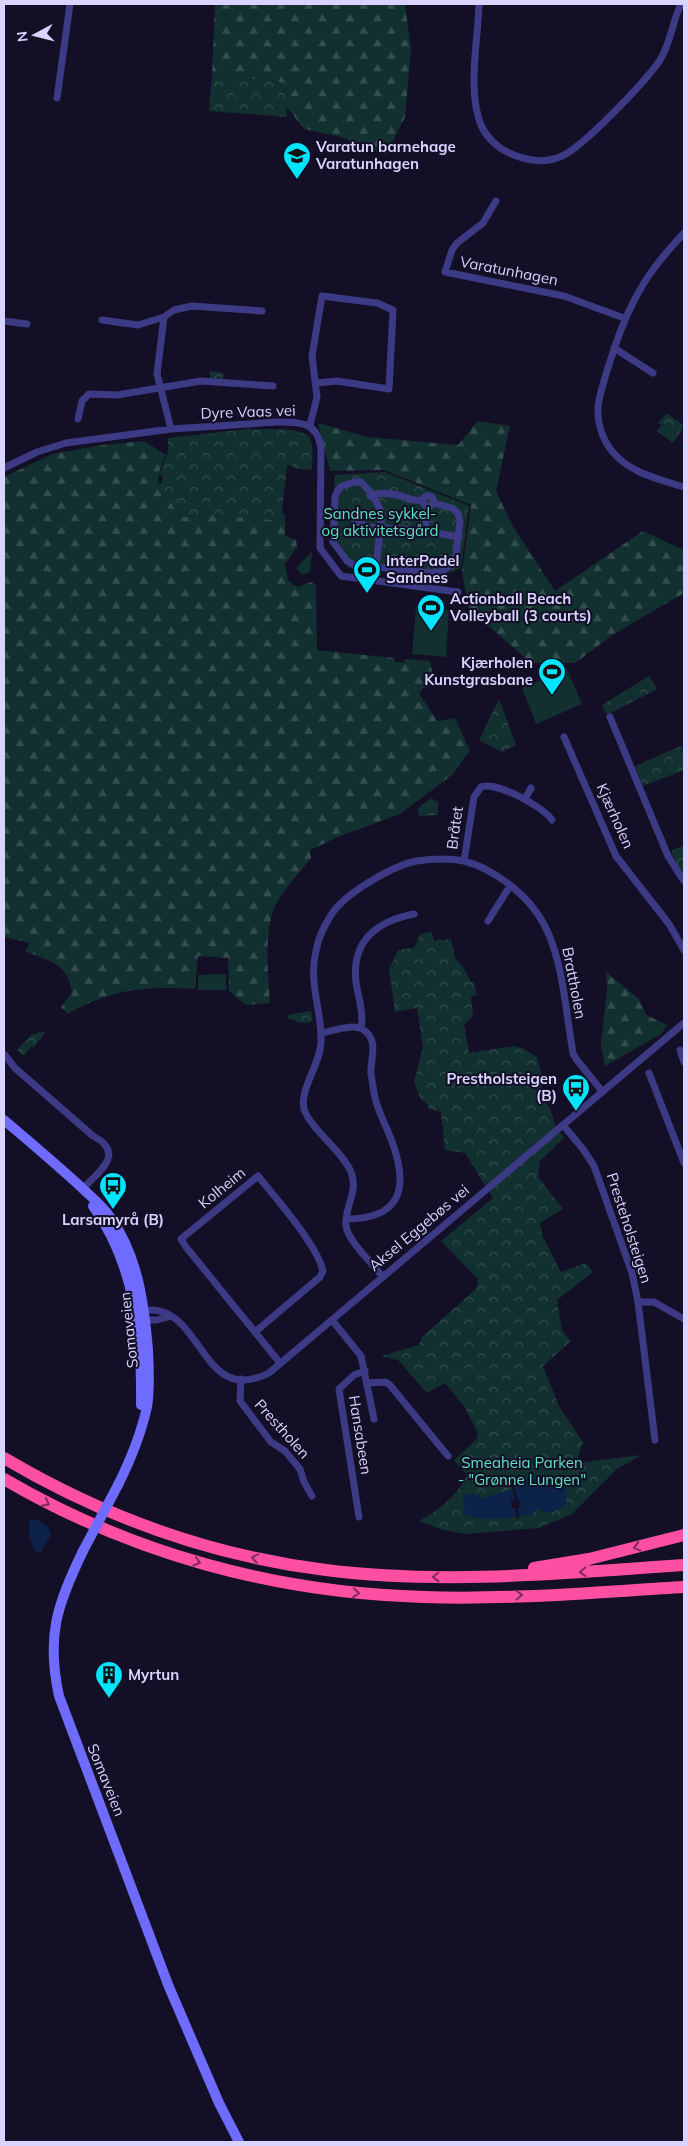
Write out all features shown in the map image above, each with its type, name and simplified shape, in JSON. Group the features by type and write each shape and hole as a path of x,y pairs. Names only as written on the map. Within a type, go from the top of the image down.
{"highway":[{"path":"4,1458 41,1479 119,1516 183,1539 246,1556 310,1568 351,1573 426,1577 485,1576 684,1565"},
{"path":"4,1479 85,1522 144,1545 247,1576 319,1589 426,1598 513,1596 684,1587"},
{"path":"485,1576 589,1559 684,1535"}],"main road":[{"name":"Somaveien","path":"4,1120 82,1189 110,1232 120,1253 142,1316 148,1388 147,1407 136,1444 118,1485 83,1551 62,1597 55,1623 53,1655 59,1696 170,1987 219,2103 239,2142"}],"street":[{"path":"58,98 70,4"},
{"path":"479,4 475,97 481,125 493,142 502,149 526,159 540,160 561,156 582,143 652,71 668,45 675,16 681,4"},
{"name":"Varatunhagen","path":"496,201 483,223 457,243 452,250 445,272 564,296 624,318"},
{"path":"684,232 644,282 624,318 598,407 599,422 605,440 612,450 645,475 684,488"},
{"path":"310,425 316,407 316,383 312,356 322,296 377,303 393,310 389,388 337,382 316,383"},
{"path":"102,320 138,325 164,317 174,310 192,306 262,311"},
{"path":"164,317 157,366 160,387 172,429"},
{"path":"4,321 26,324"},
{"path":"614,348 653,373"},
{"path":"78,419 82,400 86,396 117,394 201,381 273,386"},
{"name":"Dyre Vaas vei","path":"4,468 36,452 66,443 172,429 294,422 310,425 318,435 321,448 320,548 341,576 458,592"},
{"path":"371,496 384,494 396,498 422,501 423,505 452,508 458,513 460,522 459,537 453,562 440,572 430,573 354,565 347,561 333,542 335,497 342,486 361,482 382,514 376,567"},
{"path":"425,532 430,505"},
{"path":"334,514 351,515 358,522 389,528 459,537"},
{"path":"610,717 668,856 684,881"},
{"name":"Kjærholen","path":"564,737 616,856 669,924 684,950"},
{"name":"Bråtet","path":"464,862 474,797 478,789 485,785 524,799 545,811 552,820"},
{"path":"524,799 531,788"},
{"name":"Brattholen","path":"321,1033 312,981 313,967 319,938 331,914 362,886 415,862 430,860 464,862 488,871 510,886 536,910 550,935 558,964 573,1053 602,1091"},
{"path":"488,921 510,886"},
{"path":"361,1028 361,1012 355,972 359,951 373,931 382,924 393,918 414,914"},
{"name":"Aksel Eggebøs vei","path":"241,1379 261,1376 280,1363 684,1023"},
{"path":"346,1219 366,1217 386,1210 397,1199 400,1186 391,1139 377,1108 371,1074 373,1043 369,1034 361,1028 321,1033 318,1062 304,1093 304,1105 308,1116 345,1161 351,1172 355,1186 346,1219 348,1233 383,1277"},
{"path":"680,1050 684,1062"},
{"path":"4,1054 16,1068 94,1136 105,1142 110,1151 110,1157 103,1168 82,1189"},
{"path":"649,1073 684,1164"},
{"name":"Presteholsteigen","path":"563,1125 594,1166 632,1273 638,1302 655,1440"},
{"name":"Kolheim","path":"255,1332 320,1278 323,1271 320,1262 295,1224 258,1176 181,1239 191,1254 280,1363"},
{"path":"638,1302 654,1302 684,1320"},
{"path":"142,1316 171,1316 184,1328 215,1368 231,1377 241,1379"},
{"name":"Hansabeen","path":"332,1320 361,1356 374,1419"},
{"name":"Hansabeen","path":"359,1517 339,1388 354,1375 365,1371"},
{"name":"Prestholen","path":"241,1379 240,1401 243,1406 271,1442 285,1451 300,1468 304,1482 312,1496"},
{"name":"Hansabeen","path":"368,1383 385,1382 389,1384 448,1456"}],"green space":[{"path":"215,4 405,4 411,49 405,117 386,155 341,137 304,129 286,106 285,83 212,75"},
{"path":"212,75 285,83 287,117 209,111"},
{"path":"210,371 224,373 223,378 221,380 210,378"},
{"path":"667,413 684,426 673,443 657,431 662,425 658,423"},
{"path":"478,421 510,426 496,491 512,525 555,591 643,531 684,550 684,593 614,634 575,663 531,663 468,608 462,571 471,505 384,470 330,471 318,423 367,437 458,445"},
{"path":"248,429 290,430 306,434 310,438 312,470 293,468 292,465 287,465 282,512 272,520 212,515 184,517 179,515 168,498 157,487 157,483 161,484 163,476 159,475 168,452 168,438"},
{"path":"144,441 166,455 160,469 157,487 168,498 179,515 184,517 212,515 272,519 282,512 285,516 285,536 296,540 297,547 285,564 288,580 297,587 311,582 316,585 317,650 394,658 395,662 404,663 405,659 430,661 433,677 419,693 437,721 455,718 470,751 452,775 400,814 340,836 310,850 311,858 282,894 271,918 268,950 270,1003 246,1005 229,991 228,958 198,956 195,989 160,988 129,991 99,999 68,1014 61,1007 72,993 67,976 50,961 25,951 30,943 4,937 4,477 52,454 103,445"},
{"name":"Sandnes sykkel- og aktivitetsgård","path":"385,472 469,506 461,568 438,577 348,567 331,542 335,475"},
{"path":"312,551 310,572 302,575 297,569 298,566"},
{"name":"Actionball Beach Volleyball (3 courts)","path":"416,607 449,610 446,657 412,654"},
{"name":"Kjærholen Kunstgrasbane","path":"567,669 582,704 536,724 522,688"},
{"path":"649,676 657,689 607,715 602,705"},
{"path":"499,699 516,745 502,752 479,740"},
{"path":"681,746 684,751 684,770 643,786 635,766"},
{"path":"431,798 438,802 438,815 419,816 418,808"},
{"path":"684,845 684,873 678,866 671,851"},
{"name":"Smeaheia Parken - \"Grønne Lungen\"","path":"432,932 434,941 451,939 455,958 463,967 471,982 474,982 477,995 471,996 473,1016 464,1025 469,1053 514,1046 522,1048 537,1057 541,1071 542,1097 551,1110 555,1125 564,1138 540,1161 538,1177 563,1209 540,1223 542,1235 561,1272 586,1263 593,1272 557,1300 562,1331 571,1341 543,1366 559,1406 583,1442 576,1463 642,1455 617,1469 572,1514 539,1528 466,1534 443,1530 419,1521 447,1502 463,1483 467,1475 454,1460 476,1440 478,1434 464,1406 445,1383 427,1393 398,1360 381,1356 419,1345 422,1337 477,1288 478,1279 441,1241 493,1198 465,1153 445,1150 441,1112 429,1109 428,1105 420,1098 414,1082 423,1047 417,1008 395,1012 389,969 398,950 414,948 420,934"},
{"path":"606,972 639,999 646,1015 667,1025 661,1034 605,1066 601,1046 607,989"},
{"path":"226,974 226,990 198,990 198,975"},
{"path":"311,1011 313,1021 307,1023 288,1019 287,1015"},
{"path":"44,1031 45,1033 34,1047 31,1047 24,1056 17,1050 31,1035"}],"water":[{"path":"538,1476 550,1476 567,1489 566,1506 551,1513 536,1509 532,1514 498,1519 473,1517 465,1514 463,1496 466,1494 471,1493 483,1498 515,1488 525,1480"},
{"path":"36,1519 49,1528 51,1535 41,1552 37,1553 29,1533 30,1520"}],"pier":[{"path":"514,1485 521,1507 518,1508 519,1519 517,1519 515,1508 512,1508 511,1500 514,1500 512,1486"}],"place":[{"name":"Varatun barnehage Varatunhagen","path":"297,180"},
{"name":"InterPadel Sandnes","path":"367,594"},
{"name":"Actionball Beach Volleyball (3 courts)","path":"431,632"},
{"name":"Kjærholen Kunstgrasbane","path":"552,696"},
{"name":"Prestholsteigen (B)","path":"576,1112"},
{"name":"Larsamyrå (B)","path":"113,1210"},
{"name":"Myrtun","path":"109,1699"}]}
